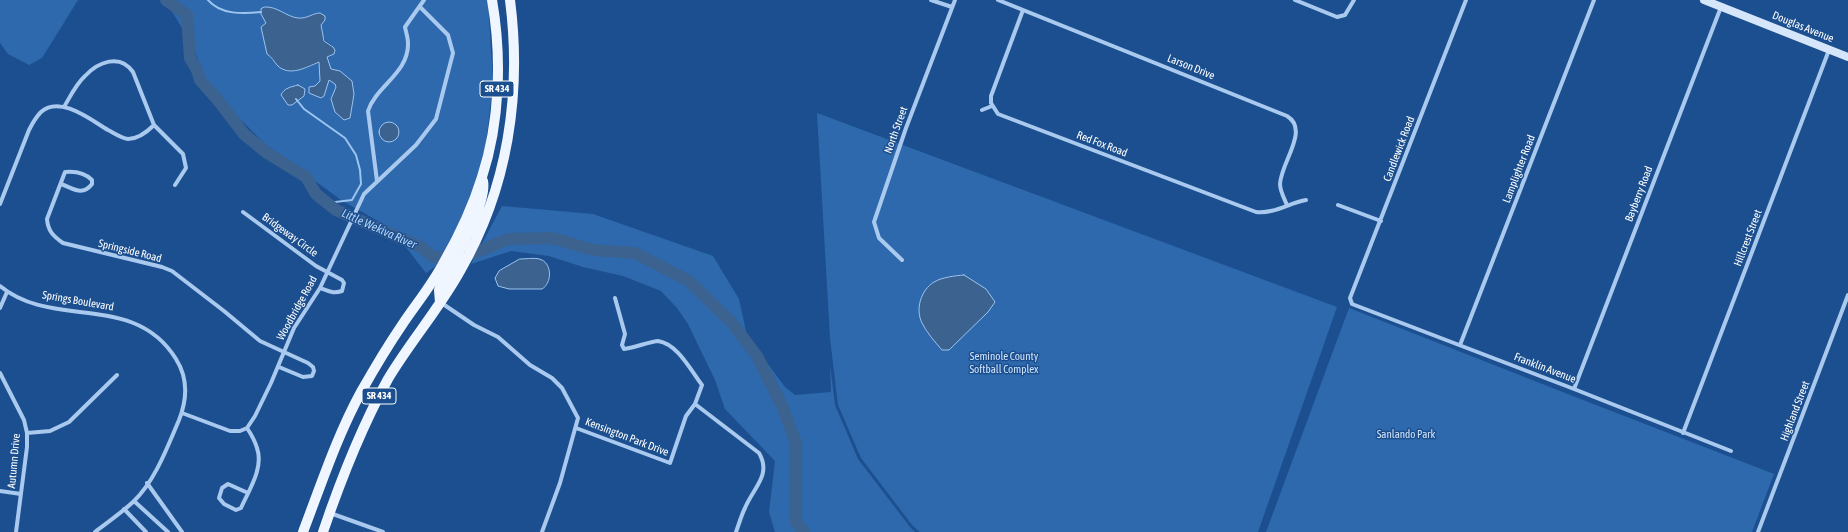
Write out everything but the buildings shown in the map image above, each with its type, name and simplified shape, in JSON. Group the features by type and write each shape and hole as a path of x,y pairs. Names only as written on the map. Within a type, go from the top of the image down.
{"main road":[{"name":"SR 434","path":"303,532 333,454 360,395 402,324 432,282 452,247 482,177 492,131 497,84 496,38 492,0"},
{"name":"SR 434","path":"323,532 347,466 373,407 405,353 460,272 478,236 496,192 512,115 515,53 510,0"},
{"name":"Douglas Avenue","path":"1704,0 1848,57"},
{"path":"440,302 439,290 477,212 485,188 482,177"}],"street":[{"path":"377,181 368,111 370,102 397,74 403,62 408,43 405,27 424,0"},
{"path":"932,0 952,7"},
{"name":"North Street","path":"902,260 879,238 874,222 906,128 955,0"},
{"name":"Larson Drive","path":"998,0 1294,120 1297,128 1296,136 1282,173 1280,185 1287,205"},
{"path":"1295,0 1338,17 1345,15 1354,0"},
{"name":"Candlewick Road","path":"1352,304 1350,298 1466,0"},
{"name":"Lamplighter Road","path":"1460,346 1594,0"},
{"name":"Woodbridge Road","path":"247,428 255,416 294,328 320,288 328,272 364,194 416,145 436,119 453,53 448,35 420,7"},
{"name":"Bayberry Road","path":"1574,389 1721,7"},
{"path":"982,110 992,106 991,96 1023,10"},
{"name":"Hillcrest Street","path":"1683,433 1830,50"},
{"path":"64,107 84,76 92,69 109,61 123,62 133,72 154,125 183,154 186,168 175,185"},
{"path":"497,84 514,85"},
{"path":"0,204 29,130 36,119 46,109 56,106 64,107 78,113 118,136 127,139 141,136 154,125"},
{"name":"Red Fox Road","path":"992,106 998,114 1256,212 1265,213 1274,211 1287,205 1306,200"},
{"name":"Springside Road","path":"61,184 82,192 88,190 92,184 88,176 72,171 65,172 47,219 48,227 53,236 63,242 172,271 260,341 284,352"},
{"path":"1338,205 1380,221"},
{"name":"Bridgeway Circle","path":"243,212 316,266 342,280 344,283 342,291 337,293 320,288"},
{"name":"Springs Boulevard","path":"0,286 7,292 22,299 48,307 107,315 126,320 143,327 158,337 171,350 184,376 186,389 182,413 166,452 134,501 95,532"},
{"path":"0,308 7,292"},
{"name":"Highland Street","path":"1758,532 1848,295"},
{"path":"615,298 625,334 622,345 624,349 635,348 657,341 673,347 702,385 695,404 759,453 764,460 764,473 745,506 736,532"},
{"name":"Kensington Park Drive","path":"440,302 474,325 498,337 530,365 552,378 562,388 578,418 560,483 542,532"},
{"name":"Franklin Avenue","path":"1352,304 1731,451"},
{"path":"278,367 303,377 312,376 314,371 313,367 308,363 284,352"},
{"name":"Autumn Drive","path":"0,373 24,420 27,433 27,447 16,532"},
{"path":"27,433 50,431 68,422 117,375"},
{"name":"Kensington Park Drive","path":"576,428 670,463 686,416 695,404"},
{"path":"182,413 230,431 240,432 247,428 258,448 259,459 257,472 248,493 241,508 239,509 224,504 219,498 222,488 228,484 248,493"},
{"path":"147,483 182,532"},
{"path":"0,491 21,494"},
{"path":"134,501 168,532"},
{"path":"124,509 146,532"},
{"path":"330,512 383,532"}],"green space":[{"path":"0,0 78,0 42,58 29,65 8,54 0,43"},
{"path":"165,0 488,0 493,83 485,152 478,177 458,226 439,264 426,273 392,229 341,200 265,144 208,87 193,46","holes":["265,7 297,18 304,18 319,13 325,16 321,25 322,31 325,39 332,45 333,55 307,68 295,71 277,65 270,57 266,49 262,27 266,23 261,14 261,9"]},
{"name":"Seminole County Softball Complex","path":"817,113 1337,307 1258,532 920,532 912,525 861,458 838,405 830,338"},
{"path":"502,206 593,214 713,256 739,299 747,336 785,387 795,395 831,392 830,364 835,405 858,459 915,532 775,532 769,512 775,461 725,409 715,380 688,324 677,308 661,291 623,276 583,267 549,256 511,251 471,264"},
{"name":"Sanlando Park","path":"1349,308 1774,474 1752,532 1266,532"}],"shaded area":[{"path":"265,7 274,8 290,16 298,18 304,18 320,13 325,16 325,20 321,25 324,41 335,50 334,54 327,57 331,69 340,71 352,81 354,94 350,118 344,120 335,112 331,99 336,87 335,84 329,80 324,96 321,98 309,93 309,87 315,86 320,81 319,62 298,70 288,71 278,66 267,54 261,27 266,23 261,14 261,9"},
{"path":"298,85 305,89 304,96 292,105 288,105 281,95 282,93 290,87"},
{"path":"385,122 393,122 399,128 399,136 393,142 385,142 379,136 379,128"},
{"path":"531,258 542,260 548,266 550,274 548,283 542,289 509,289 498,286 495,278 499,271 520,259"},
{"path":"964,275 986,289 995,302 988,312 949,350 942,350 922,323 919,312 920,300 929,285 937,280 952,276"}],"waterway":[{"name":"Little Wekiva River","path":"166,0 187,15 190,58 197,70 200,80 244,134 267,153 306,177 316,194 336,210 421,247 433,257 461,258 509,239 552,238 593,250 635,253 689,281 732,323 757,356 783,408 796,443 796,522 804,532"},
{"path":"208,0 213,5 226,11 240,13 261,12"},
{"path":"296,99 304,109 345,138 356,155 360,170 361,184 352,200 327,203"}]}
